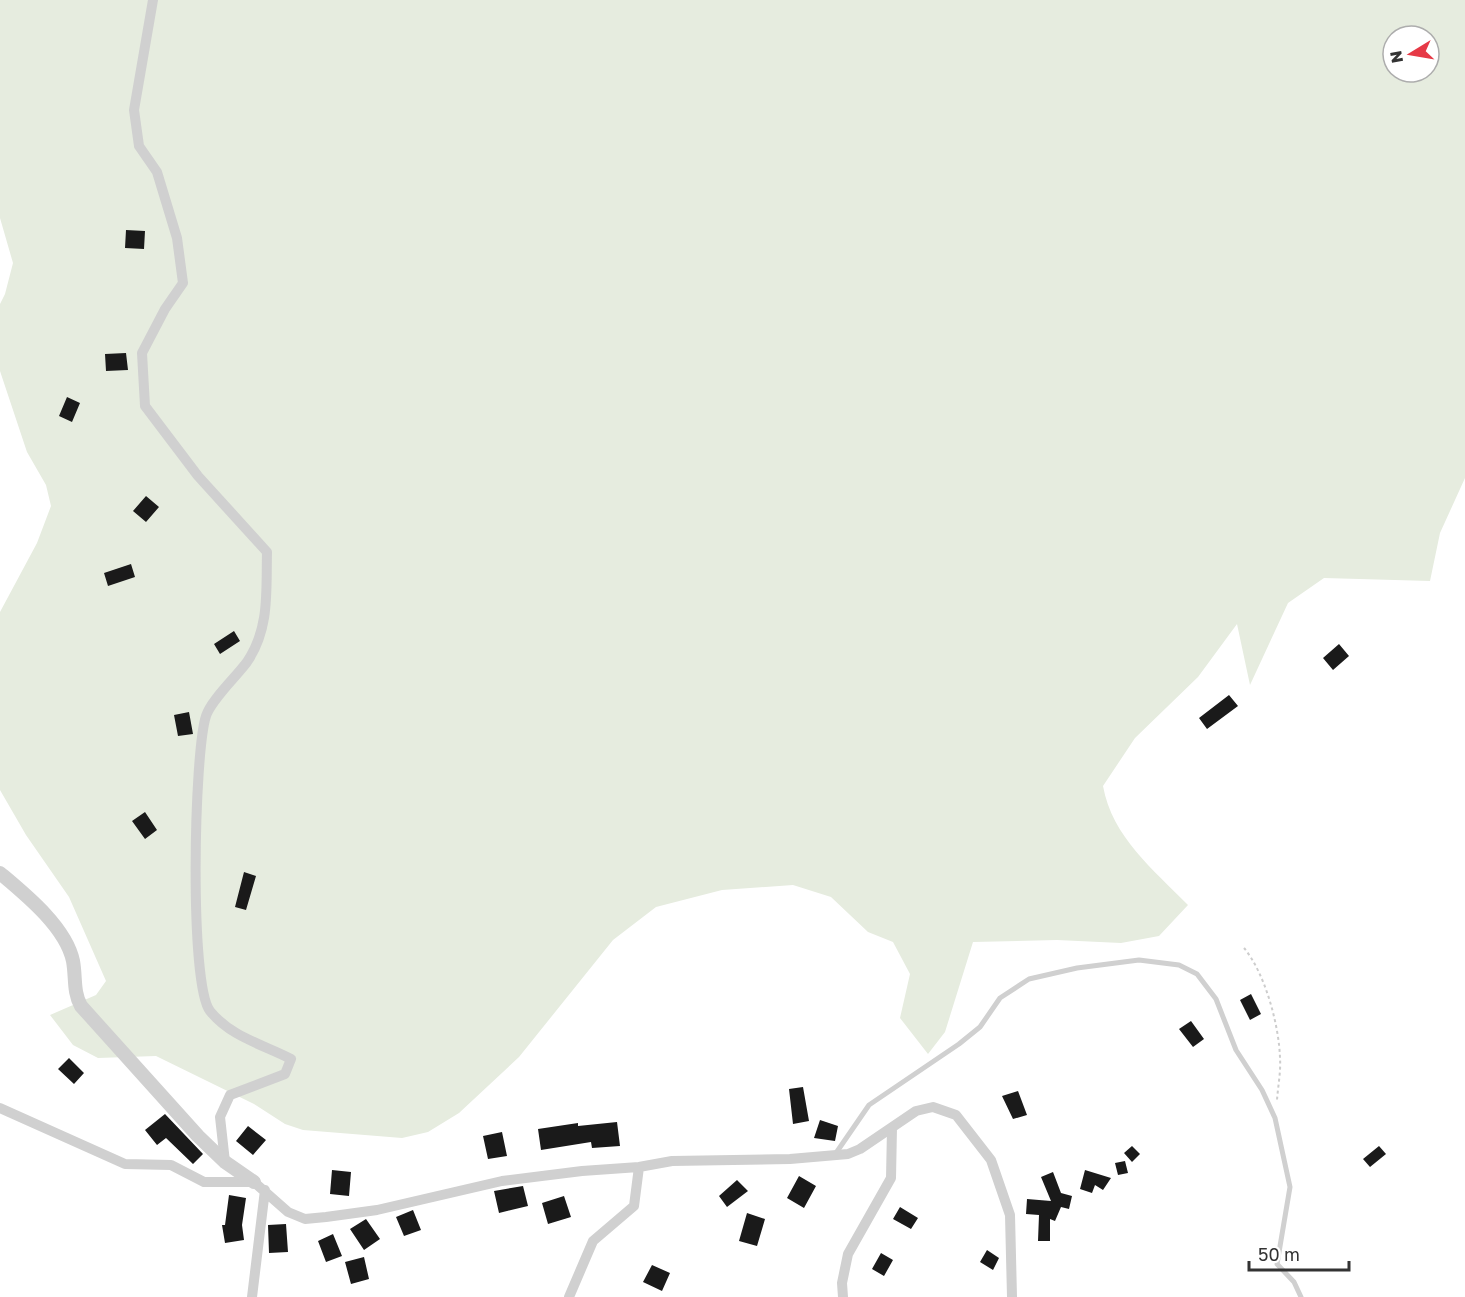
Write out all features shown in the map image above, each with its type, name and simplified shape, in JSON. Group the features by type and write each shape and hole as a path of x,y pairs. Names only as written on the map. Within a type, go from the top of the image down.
{"street":[{"path":"153,0 134,110 139,146 157,172 177,238 183,283 165,309 142,353 146,406 198,476 267,552 266,621 249,659 206,715 198,765 195,878 198,957 208,1009 235,1034 291,1059 285,1074 230,1095 220,1117 225,1162"},
{"path":"0,873 40,906 68,949 73,960 77,998 81,1006 177,1113 225,1162 259,1186 288,1212 305,1219 377,1210 502,1181 639,1167 672,1161 790,1159 848,1154 860,1149 916,1111 933,1107 956,1115 991,1160 1010,1215 1012,1297"},
{"path":"0,1108 125,1164 171,1165 204,1182 259,1186"},
{"path":"843,1297 842,1283 848,1254 891,1178 892,1128"},
{"path":"569,1297 593,1241 634,1206 639,1167"},
{"path":"252,1297 259,1186"}],"lane":[{"path":"835,1155 869,1105 959,1044 980,1027 1000,998 1029,979 1077,968 1139,960 1179,965 1197,974 1216,999 1236,1050 1262,1090 1275,1118 1290,1187 1277,1264 1294,1282 1301,1297"}],"path":[{"path":"1244,948 1255,961 1269,998 1280,1057 1275,1118"}],"shaded area":[{"path":"0,0 1465,0 1465,478 1440,533 1430,581 1324,578 1288,603 1250,685 1237,624 1198,677 1135,738 1103,786 1115,821 1125,837 1136,852 1188,905 1159,936 1121,943 1057,940 973,942 945,1032 928,1054 900,1018 910,974 893,942 868,932 831,897 793,885 722,890 656,907 613,940 519,1057 459,1113 428,1132 402,1138 303,1130 285,1124 254,1104 156,1056 98,1058 73,1045 50,1015 96,995 106,981 69,897 26,835 0,790 0,612 37,543 51,506 46,485 27,452 0,371 0,304 13,263 0,218"}],"building":[{"path":"126,230 145,231 144,249 125,248"},
{"path":"126,353 128,370 106,371 105,354"},
{"path":"67,397 80,403 72,422 59,416"},
{"path":"146,496 159,507 146,522 133,511"},
{"path":"131,564 135,577 108,586 104,573"},
{"path":"234,631 240,641 220,654 214,644"},
{"path":"1339,644 1349,656 1333,670 1323,658"},
{"path":"1229,695 1238,706 1207,729 1199,718"},
{"path":"189,712 193,734 178,736 174,715"},
{"path":"145,812 157,830 145,839 132,821"},
{"path":"244,872 256,876 246,910 235,907"},
{"path":"1251,994 1261,1014 1250,1020 1240,1000"},
{"path":"1191,1021 1204,1039 1193,1047 1179,1029"},
{"path":"69,1058 84,1073 74,1084 58,1069"},
{"path":"803,1087 809,1121 793,1124 789,1089"},
{"path":"1018,1091 1027,1115 1013,1119 1002,1096"},
{"path":"165,1114 203,1154 193,1164 166,1138 157,1145 145,1130"},
{"path":"820,1120 838,1126 835,1141 814,1138"},
{"path":"617,1122 620,1146 592,1148 591,1142 541,1150 538,1129 578,1123 578,1126"},
{"path":"248,1126 266,1140 253,1155 236,1141"},
{"path":"502,1132 507,1156 488,1159 483,1136"},
{"path":"1132,1146 1140,1154 1132,1162 1124,1153"},
{"path":"1379,1146 1386,1154 1370,1167 1363,1159"},
{"path":"1125,1161 1128,1173 1118,1175 1115,1163"},
{"path":"332,1170 351,1172 349,1196 330,1194"},
{"path":"1085,1170 1111,1178 1103,1190 1095,1185 1092,1193 1080,1189"},
{"path":"1053,1172 1061,1193 1072,1196 1069,1209 1061,1207 1055,1221 1050,1219 1050,1241 1038,1241 1039,1215 1026,1214 1027,1199 1051,1201 1041,1177"},
{"path":"799,1176 816,1186 804,1208 787,1198"},
{"path":"737,1180 748,1191 727,1207 719,1196"},
{"path":"523,1186 528,1206 499,1213 494,1191"},
{"path":"229,1195 246,1198 242,1225 244,1240 225,1243 222,1225 225,1225"},
{"path":"564,1196 571,1217 548,1224 542,1203"},
{"path":"900,1207 918,1218 911,1229 893,1219"},
{"path":"413,1210 421,1230 404,1236 396,1217"},
{"path":"747,1213 765,1219 757,1246 739,1241"},
{"path":"366,1219 380,1239 364,1250 350,1229"},
{"path":"286,1224 288,1252 269,1253 268,1225"},
{"path":"333,1234 342,1256 326,1262 318,1241"},
{"path":"987,1250 999,1258 993,1270 980,1262"},
{"path":"881,1253 893,1260 884,1276 872,1269"},
{"path":"364,1257 369,1279 351,1284 345,1262"},
{"path":"652,1265 670,1273 662,1291 643,1282"}]}
